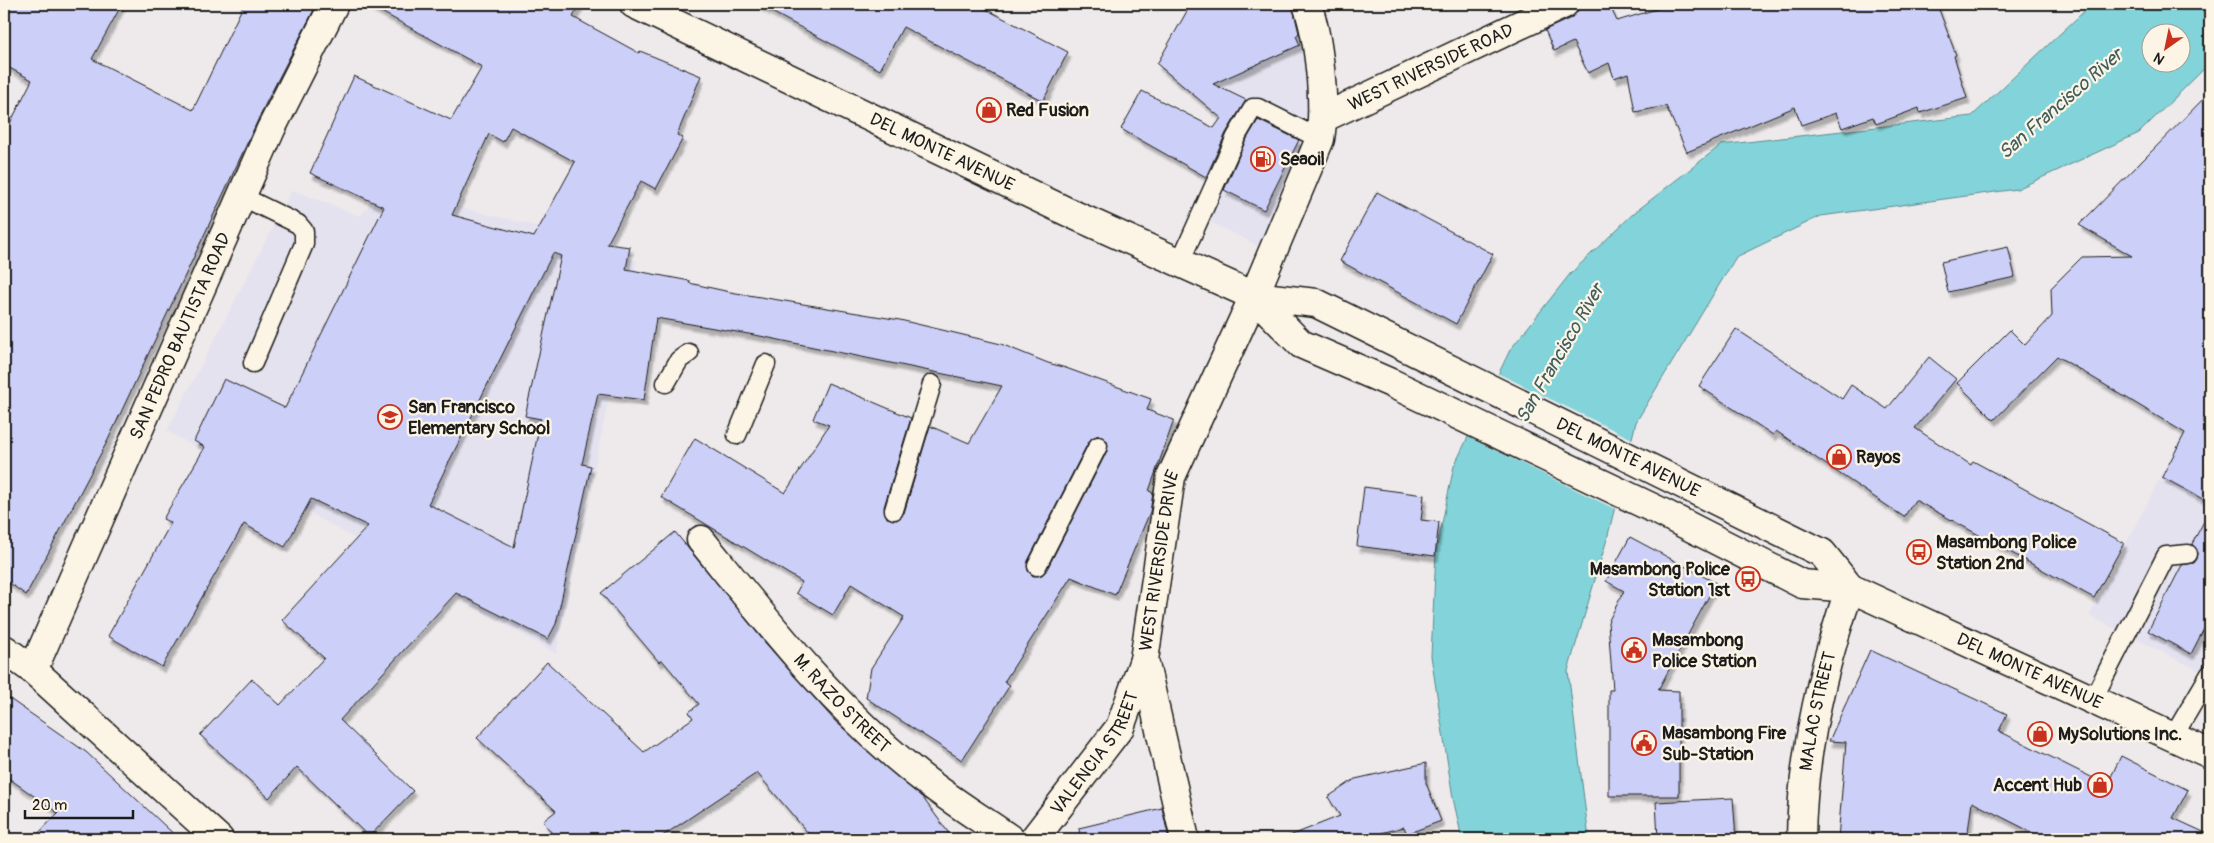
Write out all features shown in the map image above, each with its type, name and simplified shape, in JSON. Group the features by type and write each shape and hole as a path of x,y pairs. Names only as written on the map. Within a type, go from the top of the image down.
{"street":[{"name":"SAN PEDRO BAUTISTA ROAD","path":"33,670 271,129 334,4"},
{"name":"DEL MONTE AVENUE","path":"634,4 674,16 1072,214 1254,296 1316,303 1822,553 1850,588"},
{"path":"1307,4 1318,54 1322,128"},
{"name":"WEST RIVERSIDE ROAD","path":"1322,128 1564,4"},
{"name":"WEST RIVERSIDE DRIVE","path":"1185,839 1144,660 1171,477 1254,296 1322,128"},
{"name":"DEL MONTE AVENUE","path":"1254,296 1302,344 1391,383 1660,511 1802,584 1850,588 2210,754"},
{"name":"M. RAZO STREET","path":"701,540 830,693 859,722 910,769 1010,839"},
{"name":"MALAC STREET","path":"1801,839 1801,811 1814,710 1833,635 1850,588"},
{"path":"4,649 33,670 219,839"},
{"name":"VALENCIA STREET","path":"1034,839 1120,727 1144,660"}],"lane":[{"path":"1180,262 1232,145 1253,108 1322,128"},
{"path":"241,196 298,224 304,231 304,244 253,363"},
{"path":"666,383 679,360 689,353"},
{"path":"736,435 766,364"},
{"path":"894,510 932,384"},
{"path":"1037,566 1098,446"},
{"path":"2092,701 2166,556 2188,554"},
{"path":"2173,737 2210,674"}],"shaded area":[{"path":"1307,29 1315,142 1268,251 1194,214 1248,108 1168,64"},
{"name":"San Francisco Elementary School","path":"383,189 553,230 637,261 556,654 167,431 292,190 360,216"},
{"path":"2182,435 2210,450 2210,676 2089,616"}],"water":[{"name":"San Francisco River","path":"2092,4 2210,4 2210,63 2139,133 2017,189 1821,216 1736,257 1636,422 1607,539 1568,671 1589,839 1462,839 1453,798 1431,656 1436,552 1454,466 1510,350 1570,274 1634,213 1721,145 1972,116"}],"pier":[{"path":"1497,373 1634,440 1617,510 1466,436"}],"building":[{"path":"4,4 122,4 92,59 193,110 244,4 317,4 266,103 108,440 26,595 4,579 4,135 32,80 4,65"},
{"path":"367,4 580,4 573,17 639,53 640,51 701,76 677,135 683,138 656,189 641,181 607,244 630,247 626,269 690,281 689,283 730,292 900,320 1001,344 1048,363 1151,399 1147,410 1174,420 1149,491 1153,493 1150,512 1115,595 1071,577 1004,682 1010,685 962,760 866,698 871,668 904,617 851,584 833,615 796,593 802,582 661,497 695,438 785,493 829,425 813,419 828,383 911,418 884,507 887,518 897,520 904,513 930,426 969,443 1002,386 760,336 656,318 644,400 598,394 582,464 591,466 556,624 548,639 456,593 340,720 413,791 369,837 297,767 269,798 200,735 252,679 280,705 324,658 282,620 368,526 311,499 285,547 244,524 162,667 108,636 171,523 163,519 205,447 194,441 224,379 285,408 384,207 310,173 354,76 451,120 482,67","holes":["511,127 575,162 534,237 452,215 489,134 503,142","553,253 561,256 525,416 541,419 514,547 428,504","1098,435 1107,441 1107,451 1046,571 1042,575 1033,576 1028,571 1028,561 1089,441"]},
{"path":"757,4 976,4 1068,52 1043,101 903,27 880,70"},
{"path":"1191,4 1292,4 1299,33 1296,36 1300,45 1213,84 1246,100 1226,133 1206,177 1121,129 1142,91 1214,128 1221,118 1157,64"},
{"path":"1579,4 1609,4 1617,21 1673,4 1937,4 1956,55 1954,56 1967,98 1920,113 1919,108 1876,124 1873,117 1842,128 1836,113 1801,125 1795,107 1687,152 1666,106 1635,112 1628,73 1614,78 1609,63 1588,73 1573,42 1554,51 1545,30 1571,18 1577,12"},
{"path":"2210,92 2210,503 2162,477 2185,433 2057,356 1994,420 1957,383 2010,330 2025,345 2052,316 2051,288 2082,257 2132,256 2079,225"},
{"name":"Seaoil","path":"1258,120 1299,140 1264,210 1224,190 1245,142"},
{"path":"1377,192 1493,254 1456,324 1340,261"},
{"path":"2008,247 2015,277 1948,292 1941,262"},
{"path":"1736,329 1842,399 1851,385 1887,409 1929,357 1956,379 1915,428 1971,465 1973,461 2124,543 2094,598 1915,500 1904,517 1776,431 1773,435 1699,386"},
{"path":"1364,487 1424,495 1421,520 1439,522 1435,556 1357,546"},
{"path":"2210,510 2210,617 2191,654 2148,631 2182,565 2194,563 2197,559 2198,553 2192,544"},
{"path":"675,532 763,640 835,721 923,798 953,839 813,839 757,773 658,839 556,839 543,821 556,811 477,738 547,662 644,752 693,718 689,712 699,704 662,660 659,662 601,593"},
{"path":"1630,537 1716,583 1658,690 1679,691 1679,796 1609,796 1609,690 1613,690 1608,622 1624,591 1606,581"},
{"path":"1870,650 2007,714 1999,731 2107,785 2121,756 2188,790 2173,818 2210,835 2210,839 2045,839 1972,802 1967,839 1838,839 1846,742 1829,741"},
{"path":"4,695 86,752 179,839 33,839 58,813 4,775"},
{"path":"1426,763 1426,783 1441,821 1407,834 1404,827 1359,839 1287,839 1287,837 1340,816 1328,797 1355,779"},
{"path":"1733,798 1736,839 1658,839 1656,802"},
{"path":"1162,808 1169,839 1080,839 1079,828"}],"place":[{"name":"Red Fusion","path":"989,110"},
{"name":"Seaoil","path":"1263,159"},
{"name":"San Francisco Elementary School","path":"390,417"},
{"name":"Rayos","path":"1839,457"},
{"name":"Masambong Police Station 2nd","path":"1919,552"},
{"name":"Masambong Police Station 1st","path":"1748,579"},
{"name":"Masambong Police Station","path":"1634,650"},
{"name":"MySolutions Inc.","path":"2040,734"},
{"name":"Masambong Fire Sub-Station","path":"1644,743"},
{"name":"Accent Hub","path":"2100,785"}]}
